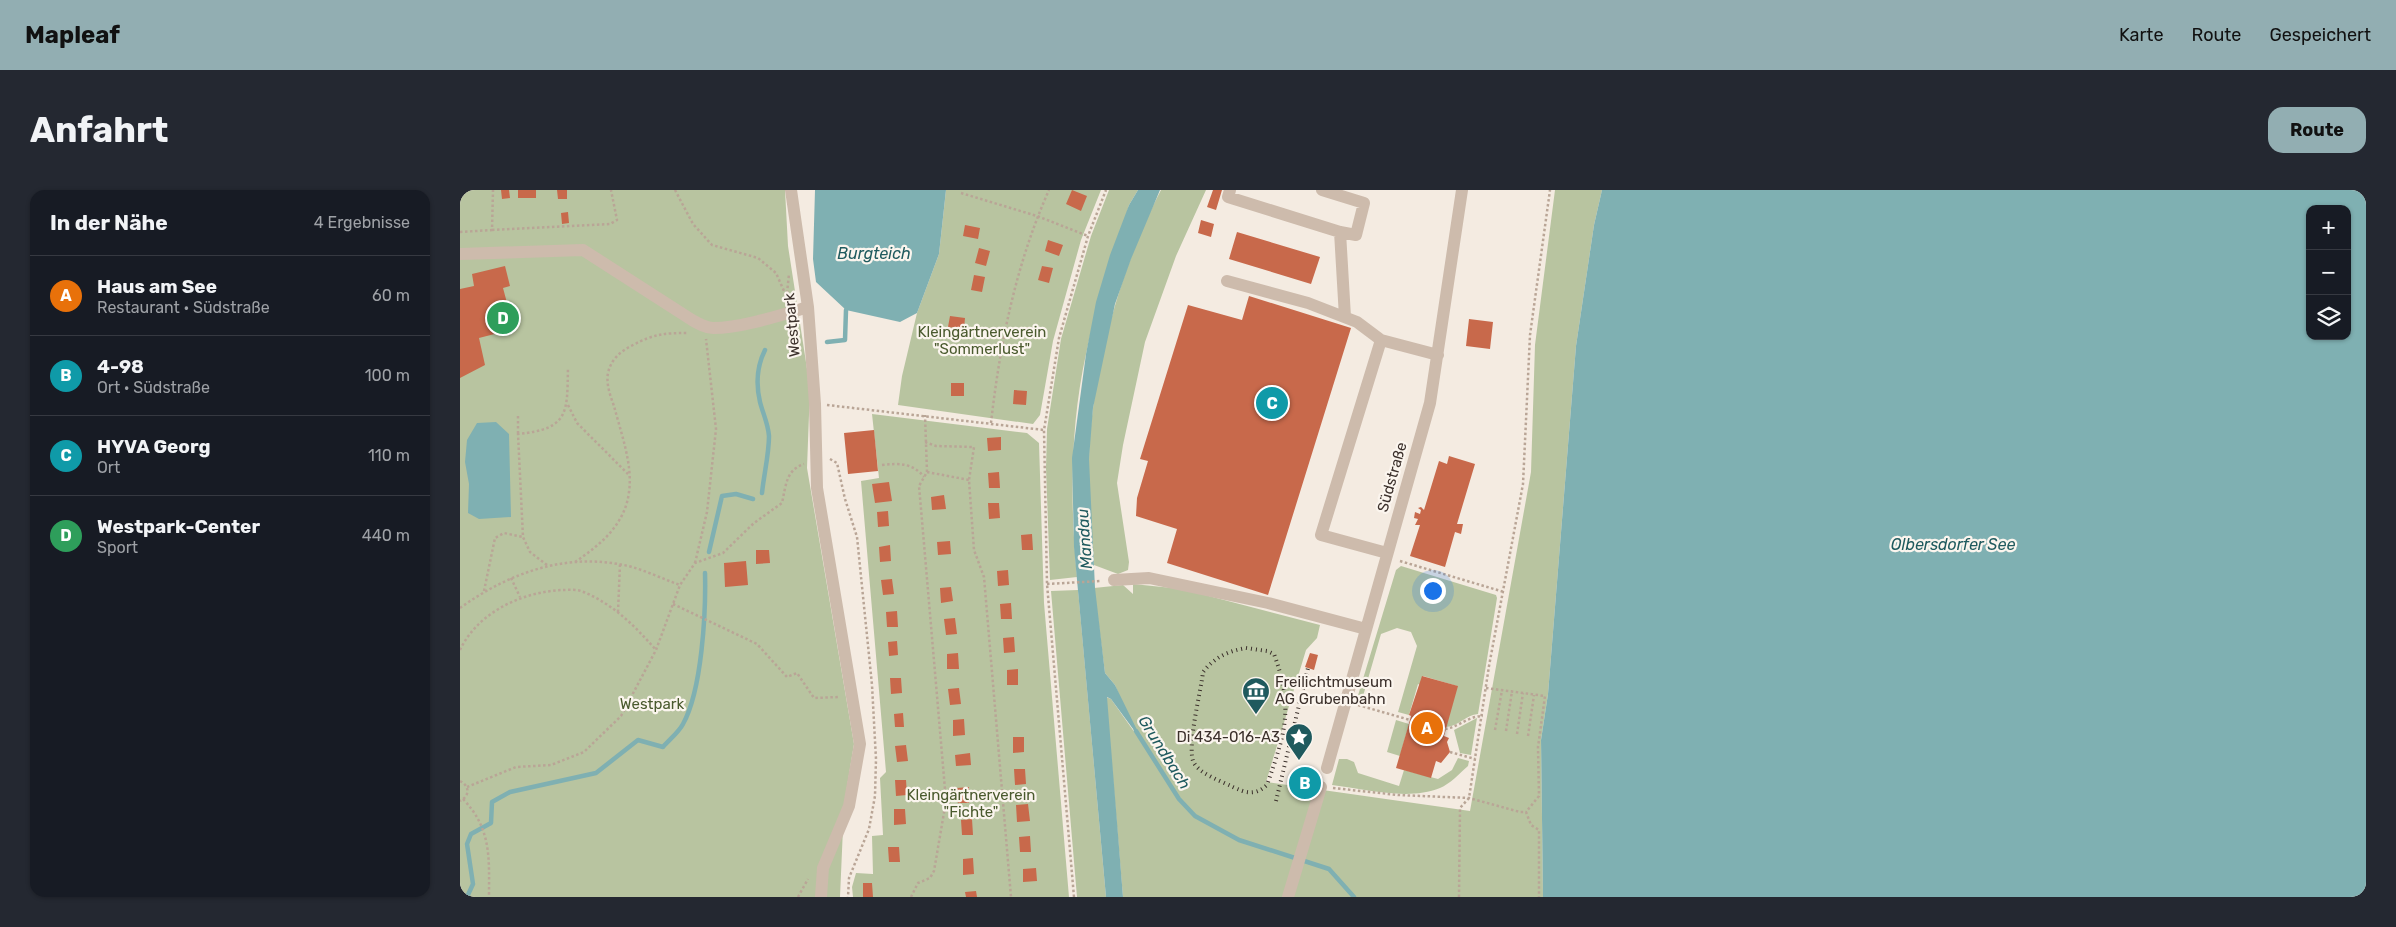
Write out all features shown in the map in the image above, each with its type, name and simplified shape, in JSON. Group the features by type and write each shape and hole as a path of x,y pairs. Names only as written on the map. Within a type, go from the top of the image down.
{"street":[{"name":"Westpark","path":"791,190 808,307 815,404 817,488 860,744 849,806 823,868 821,897"},
{"path":"1230,190 1228,197 1340,232 1356,235 1364,203 1322,190"},
{"name":"Südstraße","path":"1327,768 1430,403 1462,190"},
{"path":"1340,232 1345,317"},
{"path":"460,254 583,250 692,320 703,326 713,328 754,322 808,307"},
{"path":"1227,281 1308,303 1357,322 1381,340 1438,355"},
{"path":"1381,340 1321,535 1387,555"},
{"path":"1114,580 1150,578 1268,604 1366,629"},
{"path":"1288,897 1321,787"}],"path":[{"path":"492,230 493,190"},
{"path":"460,232 610,224 617,220 611,190"},
{"path":"680,190 675,191 693,224 712,245 758,258 776,273 787,294 797,351"},
{"path":"991,424 996,379 1008,316 1037,216 1049,190"},
{"path":"1074,897 1047,584 1044,430 1059,338 1088,236 1106,190"},
{"path":"1459,897 1460,808 1469,798 1486,688 1523,484 1530,335 1550,190"},
{"path":"962,193 1037,216 1088,236"},
{"path":"467,787 516,767 551,765 584,752 621,716 656,650 680,585 695,563 707,512 716,429 706,333 713,328"},
{"path":"574,562 609,535 623,516 630,492 627,455 608,386 608,372 613,360 625,349 660,333 692,333"},
{"path":"568,367 568,405 577,423 629,475"},
{"path":"815,404 1044,430"},
{"path":"518,434 547,429 561,419 568,405"},
{"path":"911,897 918,883 930,878 934,871 946,801 919,486 927,472 924,415"},
{"path":"518,416 523,537 530,552 547,565"},
{"path":"925,442 936,446 974,447 969,480 974,550 984,577 1011,897"},
{"path":"695,563 723,553 754,523 782,503 787,478 794,467 815,460"},
{"path":"882,465 909,465 919,470 924,477"},
{"path":"927,472 969,480"},
{"path":"484,591 495,538 504,533 523,537"},
{"path":"1387,555 1504,592"},
{"path":"460,608 484,591 511,578 547,565 574,562 590,561 620,564 680,585"},
{"path":"618,612 620,564"},
{"path":"511,578 520,597"},
{"path":"1047,584 1114,580"},
{"path":"460,650 475,629 510,601 520,597 552,591 579,590 630,621 656,650"},
{"path":"673,604 756,644 788,677 798,673 814,698 853,696"},
{"path":"1486,688 1545,696 1538,747 1539,796 1526,812"},
{"path":"1495,730 1502,690"},
{"path":"1506,731 1512,692"},
{"path":"1517,734 1523,693"},
{"path":"1528,736 1534,694"},
{"path":"1358,705 1410,720"},
{"path":"1445,729 1454,728 1474,716 1483,716"},
{"path":"1450,752 1475,759"},
{"path":"460,781 467,787 467,794 462,800 484,831 489,848 489,897"},
{"path":"1321,787 1398,795 1469,798 1526,812"},
{"path":"1526,812 1530,825 1539,830 1539,897"}],"green space":[{"name":"Westpark","path":"460,190 785,190 788,246 810,388 807,468 854,744 844,805 840,897 460,897"},
{"name":"Kleingärtnerverein \"Sommerlust\"","path":"946,190 1101,190 1081,240 1053,341 1040,415 1033,424 898,405 902,376 917,313 939,254"},
{"path":"1109,190 1138,190 1129,205 1100,298 1081,382 1074,437 1073,465 1073,521 1077,577 1050,580 1046,468 1047,429 1061,339 1091,236"},
{"path":"1161,190 1206,190 1176,256 1145,342 1123,445 1117,483 1129,562 1128,570 1118,574 1094,565 1089,485 1091,426 1102,356 1121,286 1133,252"},
{"path":"1555,190 1602,190 1594,225 1576,346 1548,694 1541,740 1543,897 1123,897 1106,697 1111,699 1135,733 1115,685 1105,673 1094,588 1123,585 1133,594 1133,584 1182,589 1320,625 1317,638 1306,650 1266,782 1470,811 1531,472 1535,345"},
{"name":"Kleingärtnerverein \"Fichte\"","path":"872,414 1027,433 1039,443 1044,603 1069,897 853,897 852,887 856,873 873,874 872,836 883,835 880,778 886,772 861,481 879,478"},
{"path":"1401,566 1496,595 1497,598 1478,714 1451,726 1446,727 1457,686 1423,676 1420,685 1418,684 1409,715 1398,712 1417,646 1411,632 1397,628 1381,634 1361,703 1356,702 1396,570"},
{"path":"1078,590 1106,897 1077,897 1051,591"},
{"path":"1477,718 1471,755 1460,753 1454,730"},
{"path":"1396,720 1409,724 1400,756 1387,752"},
{"path":"1458,758 1469,761 1468,766 1447,784 1428,792 1414,794 1387,793 1332,785 1339,759 1347,759 1354,762 1358,773 1399,786 1404,770 1438,779 1452,770"}],"water":[{"name":"Burgteich","path":"815,190 946,190 939,254 917,313 900,322 846,310 816,282 813,259"},
{"name":"Mandau","path":"1138,190 1160,190 1131,259 1115,304 1093,408 1089,459 1095,588 1105,673 1115,685 1138,732 1138,735 1111,699 1107,697 1123,897 1106,897 1074,547 1072,458 1086,354 1096,302 1110,255 1129,205"},
{"name":"Olbersdorfer See","path":"1602,190 2366,190 2366,897 1543,897 1541,740 1548,694 1576,346 1594,225"},
{"path":"496,422 509,434 511,517 479,519 468,513 469,484 465,462 467,440 477,423"}],"building":[{"path":"501,190 509,190 510,198 502,199"},
{"path":"518,190 536,190 536,198 518,198"},
{"path":"557,190 567,190 567,199 558,199"},
{"path":"1072,190 1087,196 1081,211 1066,204"},
{"path":"1213,190 1222,190 1216,210 1207,207"},
{"path":"568,212 569,223 562,224 561,213"},
{"path":"1201,220 1214,224 1211,237 1198,233"},
{"path":"965,225 980,228 978,239 963,236"},
{"path":"1237,232 1320,257 1311,284 1229,259"},
{"path":"1048,240 1063,245 1059,256 1045,251"},
{"path":"979,248 990,251 986,266 975,263"},
{"path":"505,266 510,286 503,288 514,329 479,338 485,365 460,378 460,289 474,286 472,274"},
{"path":"1042,266 1053,268 1049,283 1038,280"},
{"path":"974,275 985,277 982,292 971,290"},
{"path":"1249,296 1351,328 1268,595 1167,563 1177,529 1136,516 1137,498 1148,461 1140,459 1188,305 1242,320"},
{"path":"950,316 965,318 964,329 948,327"},
{"path":"1469,319 1493,322 1490,349 1466,346"},
{"path":"1027,327 1042,330 1041,336 1026,333"},
{"path":"951,383 964,383 964,396 951,396"},
{"path":"1014,390 1027,391 1026,405 1013,404"},
{"path":"874,430 878,471 848,474 844,433"},
{"path":"1001,437 1001,450 988,451 987,438"},
{"path":"1449,456 1475,464 1457,524 1463,524 1461,534 1455,532 1445,567 1410,556 1420,525 1415,525 1418,519 1414,518 1415,512 1420,514 1421,510 1418,508 1421,507 1424,510 1439,461 1447,464"},
{"path":"999,472 1000,488 989,488 988,473"},
{"path":"889,482 892,501 875,503 872,484"},
{"path":"944,495 946,509 932,510 931,497"},
{"path":"988,503 999,503 1000,518 989,519"},
{"path":"888,511 889,526 878,527 877,512"},
{"path":"1032,534 1033,550 1022,550 1021,535"},
{"path":"950,541 951,554 938,555 937,542"},
{"path":"890,545 891,561 880,562 879,547"},
{"path":"756,550 769,550 770,563 756,564"},
{"path":"746,561 748,585 725,587 724,563"},
{"path":"1008,570 1009,585 998,586 997,571"},
{"path":"892,579 894,594 883,595 881,580"},
{"path":"951,587 953,601 941,603 940,588"},
{"path":"1011,603 1012,619 1001,619 1000,604"},
{"path":"897,611 898,627 887,627 886,612"},
{"path":"955,618 957,634 946,635 944,619"},
{"path":"1014,637 1015,652 1004,653 1003,638"},
{"path":"897,641 898,655 889,656 888,642"},
{"path":"958,653 959,669 947,669 947,654"},
{"path":"1310,653 1318,655 1314,670 1305,667"},
{"path":"1018,669 1018,685 1007,685 1007,670"},
{"path":"1422,676 1458,686 1444,736 1449,738 1447,742 1450,752 1441,763 1436,761 1431,778 1396,768 1411,716 1409,715"},
{"path":"890,678 901,678 902,693 891,694"},
{"path":"959,688 961,704 950,705 948,689"},
{"path":"903,713 904,727 895,727 894,714"},
{"path":"964,719 965,735 953,736 953,720"},
{"path":"1013,737 1024,737 1024,752 1013,753"},
{"path":"906,745 908,761 897,762 895,746"},
{"path":"970,753 971,765 956,766 955,755"},
{"path":"1014,769 1025,769 1026,784 1015,785"},
{"path":"895,780 906,780 907,795 896,796"},
{"path":"969,787 969,803 958,803 957,788"},
{"path":"1028,804 1030,821 1017,822 1016,805"},
{"path":"894,809 905,809 906,824 894,825"},
{"path":"972,819 973,835 962,835 961,820"},
{"path":"1030,836 1031,852 1020,852 1019,837"},
{"path":"888,847 899,847 900,862 889,862"},
{"path":"973,858 974,874 963,875 963,859"},
{"path":"1036,868 1037,881 1023,882 1023,869"},
{"path":"863,883 872,883 873,897 863,897"},
{"path":"976,891 977,897 966,897 965,892"}],"waterway":[{"path":"827,342 845,340 846,310"},
{"path":"762,493 769,436 760,402 758,382 760,362 765,350"},
{"path":"709,552 722,496 736,494 753,499"},
{"path":"467,897 473,884 467,844 471,834 491,823 492,802 510,792 596,773 638,740 663,747 681,727 695,692 699,672 705,608 705,573"},
{"name":"Grundbach","path":"1136,731 1179,799 1195,816 1239,840 1329,869 1354,897"}],"railway":[{"path":"1246,648 1274,654 1284,690 1285,706 1285,721 1282,735 1267,785 1254,792 1246,792 1206,774 1197,767 1192,756 1193,733 1203,672 1212,662 1222,656 1246,648"},
{"path":"1276,801 1308,668"}],"place":[{"name":"Westpark-Center","path":"503,318"},
{"name":"HYVA Georg","path":"1272,403"},
{"name":"Freilichtmuseum AG Grubenbahn","path":"1256,715"},
{"name":"Haus am See","path":"1427,728"},
{"name":"Di 434-016-A3","path":"1299,761"},
{"name":"4-98","path":"1305,783"}]}
